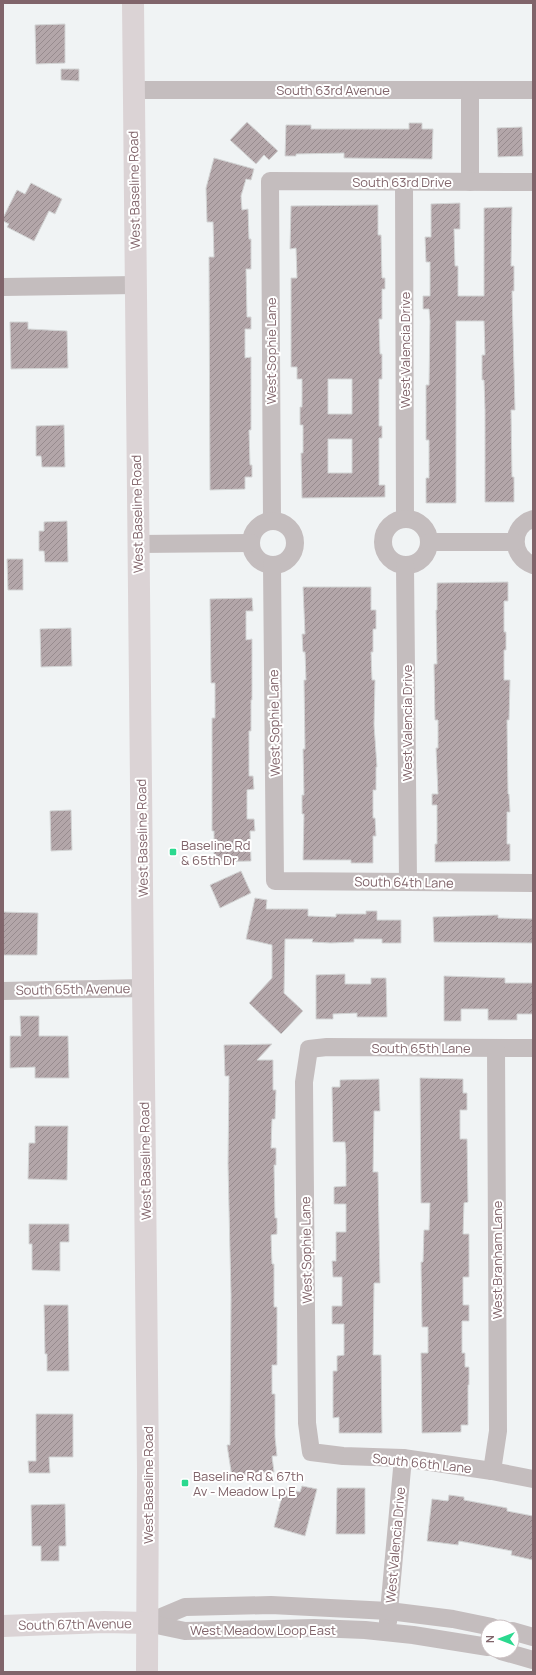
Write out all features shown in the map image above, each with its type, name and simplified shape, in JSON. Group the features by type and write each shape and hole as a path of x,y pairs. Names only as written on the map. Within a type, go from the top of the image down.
{"main road":[{"name":"West Baseline Road","path":"133,3 148,1463 147,1672"},
{"name":"South 67th Avenue","path":"3,1626 104,1622 147,1623"}],"street":[{"name":"South 63rd Avenue","path":"133,90 533,90"},
{"path":"470,90 470,182"},
{"name":"South 63rd Drive","path":"270,181 533,182"},
{"name":"West Sophie Lane","path":"270,181 272,521"},
{"name":"West Valencia Drive","path":"404,182 405,518"},
{"path":"3,287 135,285"},
{"path":"405,518 413,519 419,523 428,534 429,542 428,549 420,561 405,566 390,560 383,546 383,538 390,524 405,518"},
{"path":"533,519 525,523 520,528 516,535 515,542 516,549 520,556 525,561 533,565"},
{"path":"272,521 279,522 289,529 293,534 294,547 289,558 278,565 272,566 259,561 254,556 250,542 257,528 262,524 272,521"},
{"path":"138,544 250,542"},
{"path":"429,542 515,542"},
{"name":"West Sophie Lane","path":"272,566 275,881"},
{"name":"West Valencia Drive","path":"405,566 408,881"},
{"name":"South 64th Lane","path":"275,881 533,883"},
{"name":"South 65th Avenue","path":"3,990 144,988"},
{"name":"West Branham Lane","path":"492,1471 498,1431 496,1048"},
{"name":"South 65th Lane","path":"309,1049 533,1048"},
{"name":"West Sophie Lane","path":"309,1049 304,1082 307,1423 311,1452"},
{"name":"South 66th Lane","path":"311,1452 343,1456 402,1458 492,1471 533,1479"},
{"name":"West Valencia Drive","path":"387,1632 402,1458"},
{"name":"West Meadow Loop East","path":"147,1623 185,1608 271,1605 389,1611 453,1619 480,1625"},
{"name":"West Meadow Loop East","path":"147,1623 185,1631 314,1628 387,1632 480,1646"},
{"path":"520,1633 533,1637"},
{"path":"520,1656 533,1660"}],"building":[{"path":"65,24 65,63 36,64 35,25"},
{"path":"61,69 79,69 79,81 61,80"},
{"path":"247,122 278,151 269,160 264,155 256,164 230,140"},
{"path":"409,123 422,123 422,129 433,129 432,159 344,158 344,153 296,154 296,156 285,156 286,125 311,125 311,129 409,129"},
{"path":"522,127 523,156 498,157 497,128"},
{"path":"214,158 254,169 251,180 246,179 241,196 242,210 248,209 249,239 251,239 251,269 246,269 247,317 251,317 251,329 245,329 245,358 251,357 251,430 249,430 250,465 252,465 252,477 245,477 245,489 210,490 209,257 214,257 213,222 207,222 206,188"},
{"path":"31,183 62,199 55,214 49,211 34,241 7,227 9,224 3,221 3,218 17,190 25,194"},
{"path":"460,203 460,229 454,229 455,266 458,266 458,296 484,296 484,208 512,207 511,266 514,266 514,291 512,291 515,410 511,410 514,502 485,502 485,410 484,380 482,380 482,355 485,355 484,321 456,321 456,503 426,503 426,478 429,478 429,440 426,440 426,385 429,385 430,321 429,309 423,309 423,296 430,296 430,262 426,262 425,237 431,237 431,204"},
{"path":"378,205 378,235 381,235 382,278 385,278 385,289 382,289 382,319 379,319 380,354 382,354 382,379 379,379 379,426 382,426 382,438 379,438 379,485 385,485 385,497 302,498 301,453 303,453 303,425 300,425 300,407 302,407 302,379 297,379 297,367 291,367 291,278 297,278 296,248 290,249 291,206","holes":["328,379 352,379 352,414 328,414","328,439 352,439 352,473 328,473"]},
{"path":"10,322 28,322 28,329 67,331 68,368 11,369"},
{"path":"64,425 65,467 42,467 41,456 36,456 36,426"},
{"path":"67,521 68,562 45,562 44,551 39,551 39,531 44,531 44,522"},
{"path":"7,559 23,559 23,590 8,590"},
{"path":"508,582 508,601 504,601 504,632 506,632 506,650 504,650 504,680 510,680 509,720 507,720 508,794 510,812 507,812 507,844 510,844 510,861 435,862 435,844 437,844 437,805 432,805 432,794 438,794 436,748 438,748 438,720 435,720 434,664 437,664 437,583"},
{"path":"303,587 371,587 371,610 376,610 376,629 373,629 373,652 371,652 372,680 375,680 374,725 377,767 376,790 373,790 373,818 375,818 376,836 373,836 373,863 351,863 351,860 303,860 304,814 302,814 302,795 304,795 303,749 305,749 304,680 306,680 305,652 303,652 302,634 305,634"},
{"path":"252,598 253,611 246,611 246,640 252,639 252,700 251,731 249,731 249,776 253,776 254,789 247,790 247,819 254,819 255,831 250,831 251,861 214,862 214,831 212,831 212,718 215,718 215,683 211,683 210,599"},
{"path":"71,628 72,666 41,667 40,629"},
{"path":"71,810 72,850 51,851 50,811"},
{"path":"241,871 251,893 220,908 210,885"},
{"path":"255,898 267,900 266,909 308,909 308,916 336,917 336,914 366,914 366,911 377,911 377,920 401,920 401,943 382,943 382,939 354,939 354,942 331,943 312,942 313,939 285,939 284,993 303,1011 281,1034 249,1003 272,978 272,945 246,939"},
{"path":"3,912 38,913 37,955 3,955"},
{"path":"498,915 498,918 533,919 533,943 434,942 433,917"},
{"path":"345,974 345,984 371,984 371,978 386,978 387,1017 357,1017 357,1013 333,1014 333,1019 316,1019 316,975"},
{"path":"444,976 505,978 505,983 533,983 533,1014 517,1014 517,1020 488,1020 488,1009 461,1009 461,1021 444,1021"},
{"path":"20,1016 39,1016 39,1036 68,1036 69,1078 35,1078 35,1067 10,1068 10,1036 21,1036"},
{"path":"272,1044 257,1060 273,1060 273,1090 276,1090 275,1119 272,1119 271,1148 276,1148 276,1165 274,1165 275,1218 277,1218 277,1234 271,1235 272,1264 274,1264 274,1307 277,1307 277,1365 272,1365 272,1394 275,1394 275,1437 277,1456 272,1456 274,1472 232,1477 227,1445 230,1445 231,1295 228,1164 229,1076 225,1076 224,1045"},
{"path":"420,1078 463,1079 463,1093 467,1093 467,1110 460,1110 460,1139 467,1139 468,1202 464,1203 463,1234 469,1234 469,1277 463,1277 463,1305 469,1305 469,1321 462,1321 462,1353 465,1353 465,1367 469,1367 469,1385 468,1425 461,1425 461,1432 422,1433 421,1353 428,1353 428,1327 422,1327 421,1262 423,1262 424,1230 429,1230 430,1203 421,1203"},
{"path":"379,1079 380,1111 374,1111 373,1172 378,1172 380,1283 374,1283 373,1355 381,1355 382,1433 339,1433 339,1417 333,1418 333,1371 337,1371 337,1356 344,1355 344,1324 332,1324 332,1306 342,1306 342,1277 333,1277 332,1261 336,1261 336,1232 346,1232 346,1204 334,1204 334,1187 346,1186 346,1155 345,1142 333,1142 332,1087 340,1087 340,1080"},
{"path":"35,1126 68,1126 67,1180 28,1179 29,1143 35,1143"},
{"path":"29,1224 69,1224 69,1242 60,1242 60,1271 32,1270 32,1244 29,1244"},
{"path":"44,1305 68,1305 69,1371 47,1371 47,1354 45,1354"},
{"path":"36,1414 73,1414 73,1457 49,1457 50,1473 29,1473 28,1461 36,1461"},
{"path":"302,1486 317,1489 305,1536 274,1527 284,1488 300,1492"},
{"path":"337,1488 365,1488 365,1534 336,1534"},
{"path":"449,1495 464,1497 464,1500 507,1508 507,1511 533,1516 533,1560 511,1555 512,1551 459,1541 458,1545 427,1541 432,1499 448,1501"},
{"path":"65,1504 66,1546 59,1546 59,1561 41,1561 41,1546 32,1546 31,1505"}],"place":[{"name":"Baseline Rd & 65th Dr","path":"173,852"},
{"name":"Baseline Rd & 67th Av - Meadow Lp E","path":"185,1483"}]}
